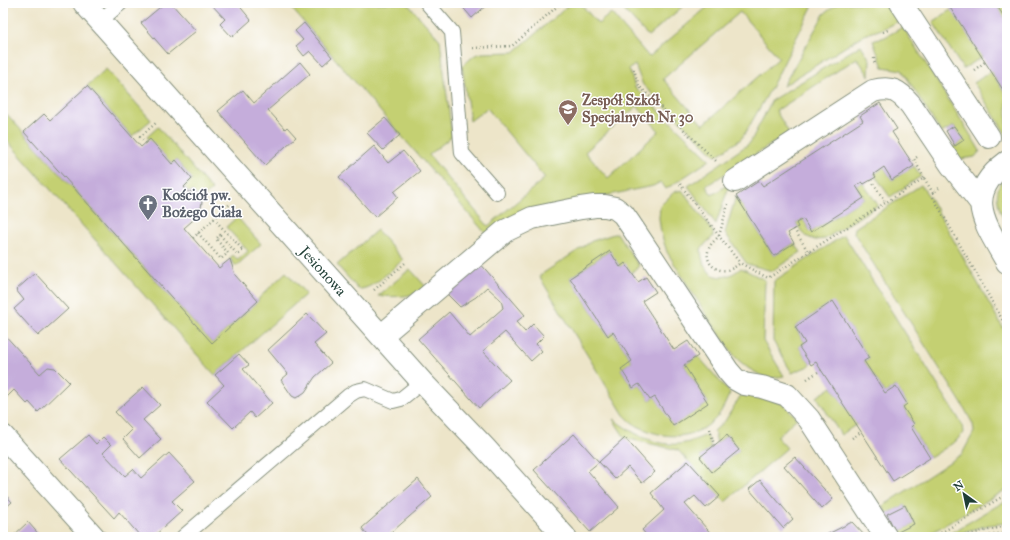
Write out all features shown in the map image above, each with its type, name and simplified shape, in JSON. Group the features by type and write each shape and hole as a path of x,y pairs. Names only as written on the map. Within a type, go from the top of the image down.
{"street":[{"name":"Jesionowa","path":"84,3 422,382 485,448 565,537"},
{"path":"901,3 989,137"},
{"path":"735,181 873,91 890,89 903,96 980,202"},
{"path":"1007,162 997,169 988,181 980,202 982,217 1007,262"},
{"path":"381,336 505,231 539,216 595,206 615,208 623,214 630,224 728,371 735,379 744,384 762,387 787,396 809,419 886,537"},
{"path":"3,436 94,537"}],"lane":[{"path":"100,21 121,3"},
{"path":"427,3 452,32 462,153 497,193"},
{"path":"183,537 348,396 356,391 365,389 393,401 401,399 422,382"}],"path":[{"path":"452,32 468,48 512,46 561,3"},
{"path":"634,69 639,86 716,161"},
{"path":"146,143 140,136 158,121"},
{"path":"914,159 933,193 933,197 1007,328"},
{"path":"933,193 959,175"},
{"path":"680,184 740,264 768,278 924,178"},
{"path":"871,180 886,203"},
{"path":"193,238 227,206"},
{"path":"725,218 719,236 712,243 708,253 708,260 715,268 723,271 734,269 740,264"},
{"path":"198,233 222,260 228,253 216,239 220,235 238,255 243,250 214,219"},
{"path":"794,230 809,253"},
{"path":"355,307 405,263"},
{"path":"803,382 821,370"},
{"path":"710,429 714,445"},
{"path":"934,537 1007,494"},
{"path":"957,537 1007,526"},
{"path":"982,537 1007,532"}],"green space":[{"name":"Zespół Szkół Specjalnych Nr 30","path":"287,3 407,3 440,40 452,136 429,155 488,226 545,178 487,108 470,121 462,66 475,55 482,53 514,52 571,3 580,3 598,24 611,13 649,57 712,3 814,3 770,90 741,139 716,156 643,85 635,65 629,69 635,87 710,160 666,189 661,182 653,186 525,212 486,234","holes":["740,12 779,58 703,125 663,79","637,106 659,131 608,178 585,152"]},
{"path":"617,3 687,3 648,36"},
{"path":"838,3 882,3 889,6 899,21 864,35 783,86 824,14"},
{"path":"995,3 1007,3 1007,21"},
{"path":"952,9 982,57 963,69 933,22"},
{"path":"903,27 980,151 975,157 960,159 952,148 964,140 954,126 941,133 902,70 883,67 873,41 885,37"},
{"path":"861,45 870,60 869,76 857,58 776,111 789,133 706,186 712,195 730,183 716,224 688,186 750,143 772,100"},
{"path":"106,69 151,120 132,136 87,86"},
{"path":"991,71 1007,96 1007,136 974,83"},
{"path":"4,111 212,343 258,301 259,298 286,272 306,294 215,375 3,136"},
{"path":"158,127 212,190 200,200 192,191 189,193 184,187 192,179 176,160 172,164 147,137"},
{"path":"914,166 921,176 890,197 874,174 884,167 892,180"},
{"path":"1007,176 1007,226 999,207 997,194 999,187"},
{"path":"862,182 878,205 825,239 815,240 805,236 796,223 803,219 811,232 864,198 856,186"},
{"path":"921,185 930,198 1007,335 1007,489 924,537 899,537 896,533 914,524 905,505 887,514 883,506 962,454 974,432 973,424 962,404 854,233 855,228"},
{"path":"682,190 713,232 713,237 701,249 702,258 709,271 719,277 726,276 741,268 765,280 763,341 784,376 767,379 748,368 736,358 705,313 667,252 661,233 659,218 660,206 674,192"},
{"path":"736,196 774,256 794,243 801,252 772,271 747,264 725,233"},
{"path":"237,217 261,244 236,266 230,259 233,255 238,260 248,251 226,227"},
{"path":"377,230 403,260 376,283 358,289 337,265"},
{"path":"617,233 639,266 631,273 625,264 620,267 609,251 570,278 608,336 613,332 632,361 621,369 633,388 639,384 650,400 655,397 674,425 708,403 684,365 698,356 730,393 717,417 701,430 682,435 663,435 653,433 635,425 630,421 624,415 539,276 592,241"},
{"path":"844,235 962,424 963,433 956,441 930,458 911,427 914,424 903,407 907,404 896,386 885,393 864,361 869,358 833,302 795,327 805,343 799,347 811,365 792,373 773,341 774,281"},
{"path":"410,269 427,288 415,294 397,297 378,296"},
{"path":"832,387 857,424 841,435 817,397"},
{"path":"741,395 769,399 783,404 797,418 777,437 787,448 725,502 678,450 625,438 613,419 649,440 668,444 689,442 707,435 711,448 700,457 712,471 739,450 727,435 717,443 714,431 725,421"},
{"path":"1007,500 1007,523 989,525 944,537"}],"building":[{"path":"165,3 171,3 196,31 168,54 141,23"},
{"path":"210,3 237,3 251,20 232,37 220,24 225,19"},
{"path":"459,3 489,3 472,18"},
{"path":"947,3 995,3 1007,21 1007,96"},
{"path":"304,23 332,57 323,65 310,51 304,56 296,46 303,40 295,31"},
{"path":"300,62 310,74 268,110 285,129 287,127 296,137 265,165 218,111 243,90 254,103"},
{"name":"Kościół pw. Bożego Ciała","path":"87,86 141,147 150,139 172,164 176,160 192,179 184,187 189,193 192,191 202,202 200,214 184,228 219,268 230,259 235,275 258,301 212,343 24,132 44,114 50,120"},
{"path":"880,103 897,129 892,132 914,166 892,180 884,167 874,174 876,177 864,184 862,182 856,186 864,198 811,232 803,219 796,223 798,227 788,233 794,243 774,256 736,196 759,181 763,186 863,121 860,116"},
{"path":"385,118 400,135 383,150 367,133"},
{"path":"954,126 964,140 955,146 946,131"},
{"path":"374,146 388,163 403,151 420,171 394,192 398,197 375,217 339,177"},
{"path":"610,251 620,267 625,263 638,282 646,277 656,292 642,301 674,350 688,341 698,356 684,365 708,403 673,426 655,397 650,400 639,384 633,388 621,369 632,361 613,332 608,336 570,278"},
{"path":"479,262 525,315 516,322 525,332 533,324 544,336 536,344 542,351 531,361 505,332 483,351 510,380 479,408 418,339 449,312 470,337 503,308 501,300 487,287 476,297 460,307 445,292"},
{"path":"35,273 68,309 38,336 14,309 24,300 16,290"},
{"path":"833,301 869,358 864,361 885,393 896,386 907,404 903,407 914,424 911,427 930,458 893,481 816,362 811,365 799,347 805,343 795,327"},
{"path":"307,314 326,334 314,344 331,363 315,377 305,392 296,398 292,396 281,380 288,374 268,350"},
{"path":"3,333 40,374 48,367 55,368 69,382 38,412 29,402 27,404 14,390 7,397 3,393"},
{"path":"239,354 249,365 243,369 272,403 255,418 250,412 233,428 207,401 224,385 215,375"},
{"path":"143,387 160,405 143,420 161,439 140,458 123,439 132,430 115,412"},
{"path":"574,434 599,462 588,471 619,507 590,532 534,470"},
{"path":"88,435 96,444 103,437 111,445 103,453 125,476 133,469 141,478 169,453 195,481 172,501 182,511 153,537 141,537 119,512 114,518 60,459"},
{"path":"727,435 739,450 712,472 700,457"},
{"path":"625,438 655,472 642,483 628,467 615,479 599,462"},
{"path":"795,457 833,499 822,509 784,466"},
{"path":"688,461 720,496 706,508 695,496 685,504 714,537 648,537 642,530 664,510 651,493"},
{"path":"418,479 432,497 386,537 369,537 362,528"},
{"path":"760,480 793,519 783,528 749,489"},
{"path":"3,492 12,502 3,510"},
{"path":"905,505 914,524 896,533 887,514"},
{"path":"28,522 41,537 12,537"},
{"path":"852,522 866,537 822,537"}],"place":[{"name":"Zespół Szkół Specjalnych Nr 30","path":"568,126"},
{"name":"Kościół pw. Bożego Ciała","path":"148,221"}]}
